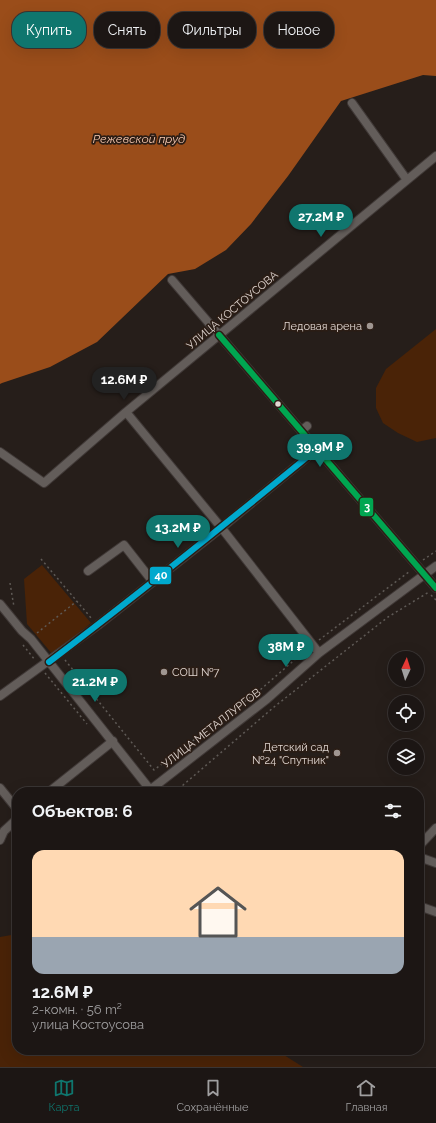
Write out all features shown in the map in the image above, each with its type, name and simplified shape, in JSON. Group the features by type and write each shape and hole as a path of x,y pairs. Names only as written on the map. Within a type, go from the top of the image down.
{"street":[{"path":"352,103 407,180"},
{"name":"УЛИЦА КОСТОУСОВА","path":"0,452 44,483 126,412 436,156"},
{"path":"172,280 219,335 304,429 317,450 424,575 432,590"},
{"path":"126,412 221,528 319,653"},
{"path":"0,696 35,670 49,662 153,582 317,450"},
{"path":"88,572 124,545 153,582"},
{"name":"УЛИЦА МЕТАЛЛУРГОВ","path":"156,787 267,698 319,653 436,566"},
{"path":"0,604 22,631 31,639 148,787"},
{"path":"55,787 113,741"},
{"path":"0,788 12,803"},
{"path":"0,840 2,831 12,823"},
{"path":"424,841 436,828"},
{"path":"424,859 436,863"},
{"path":"424,908 436,912"}],"path":[{"path":"420,562 436,551"},
{"path":"41,559 93,620"},
{"path":"63,658 154,770 260,690 312,645 410,571"},
{"path":"10,584 14,610"},
{"path":"181,787 274,707 370,631 388,617 432,590"},
{"path":"36,634 76,601"},
{"path":"23,645 90,728"}],"shaded area":[{"path":"436,329 436,438 417,442 398,433 383,423 376,408 376,388 386,369"},
{"path":"42,565 91,623 53,655 27,624 24,579"},
{"path":"12,935 12,1055 284,1055 303,1067 0,1067 0,937"}],"water":[{"name":"Режевской пруд","path":"0,0 436,0 436,76 423,75 341,101 288,176 251,224 226,250 195,269 168,274 97,342 50,367 0,384"}],"transit line":[{"name":"3","path":"219,335 436,588"},
{"name":"40","path":"49,662 184,557 317,449"}],"place":[{"name":"Ледовая арена","path":"370,326"},
{"name":"СОШ №7","path":"164,672"},
{"name":"Детский сад №24 \"Спутник\"","path":"337,753"}]}
